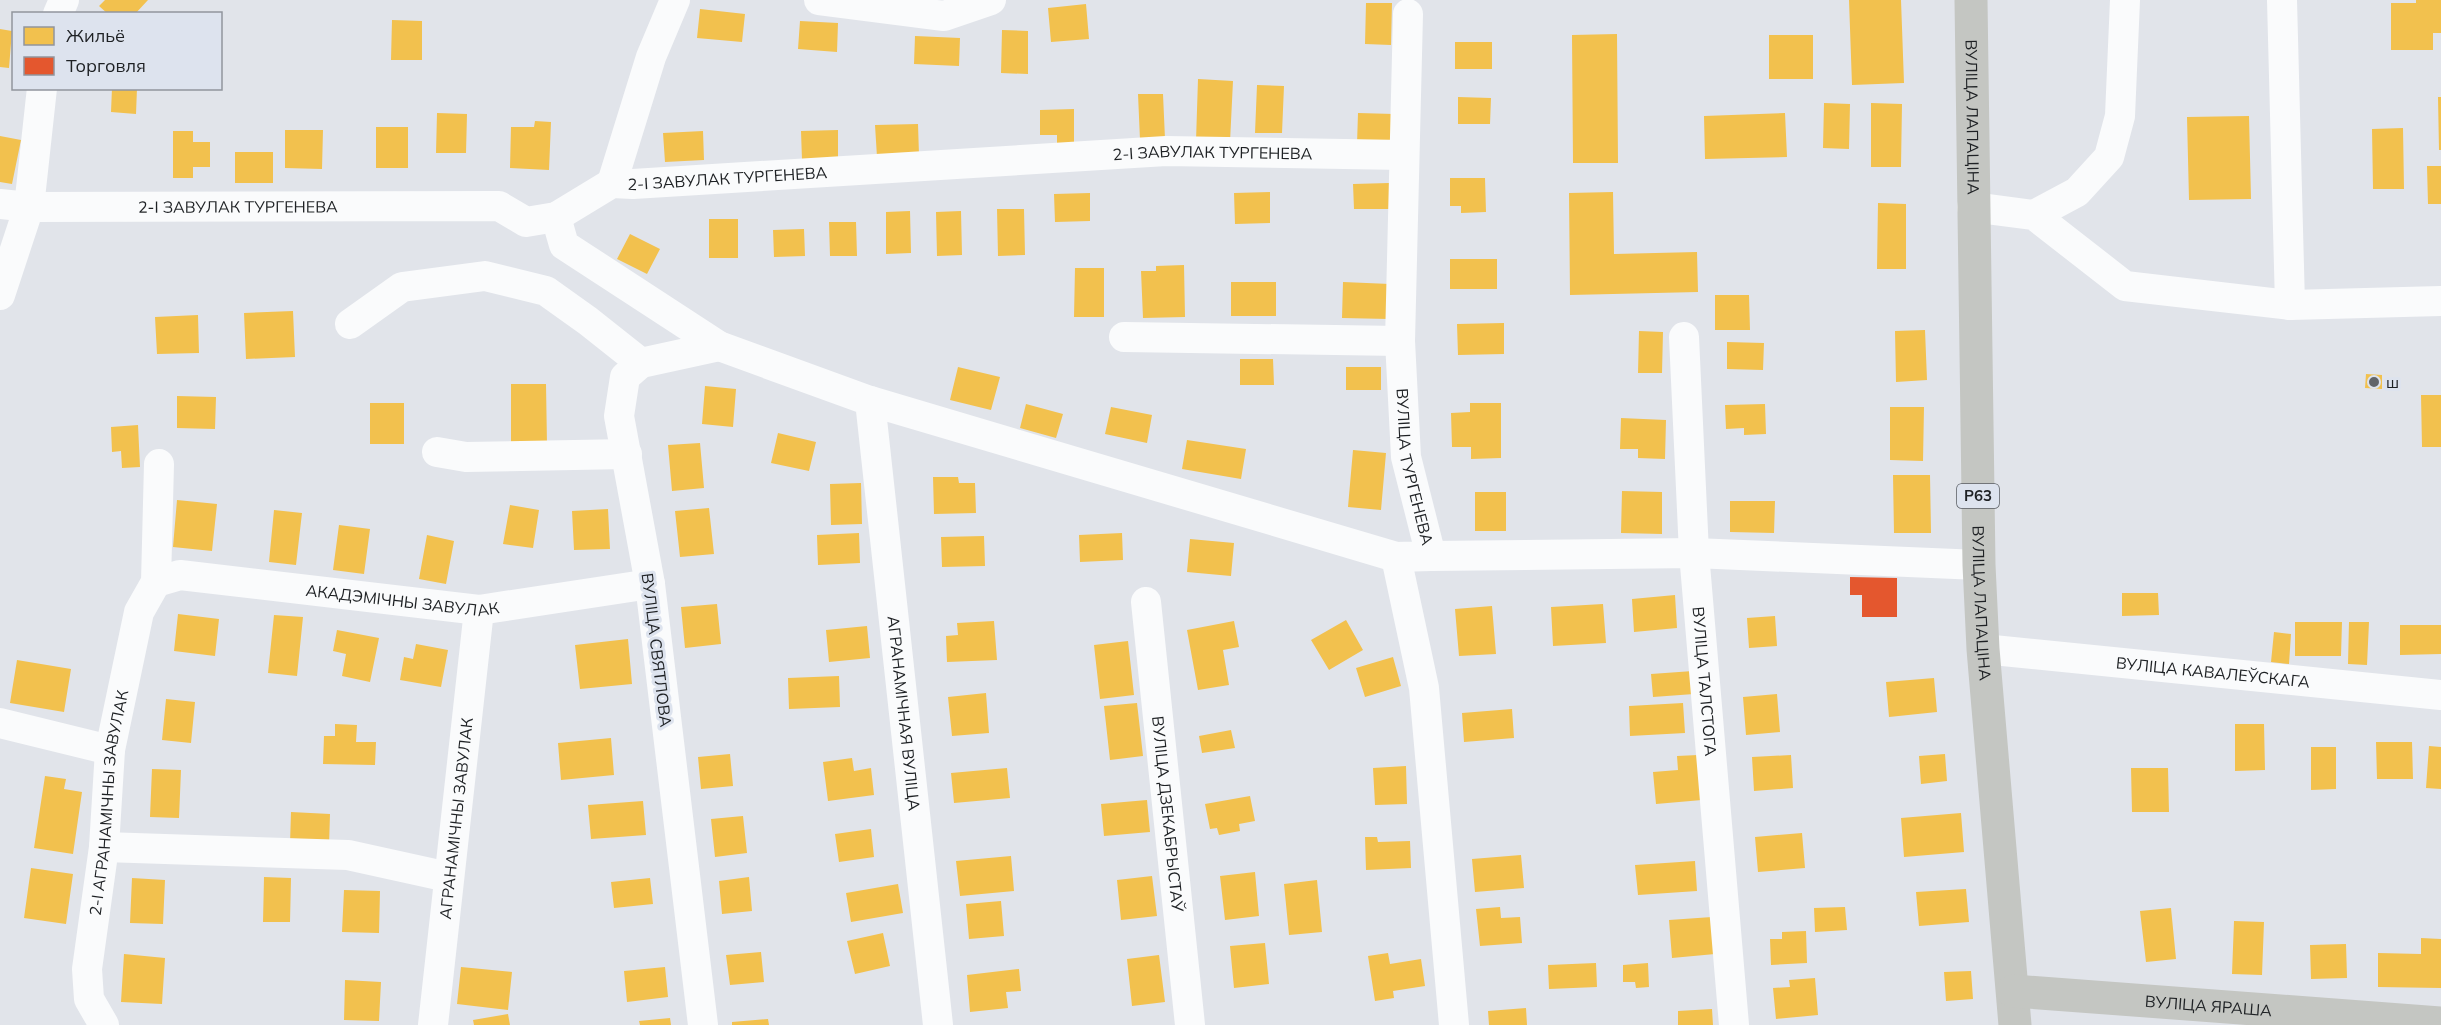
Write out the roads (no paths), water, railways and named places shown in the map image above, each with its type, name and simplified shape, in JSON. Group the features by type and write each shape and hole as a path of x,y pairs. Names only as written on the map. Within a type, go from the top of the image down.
{"main road":[{"name":"ВУЛІЦА ЛАПАЦІНА","path":"1971,0 1972,207 1979,565 1983,648 2015,1025"},
{"name":"ВУЛІЦА ЯРАША","path":"2013,991 2441,1023"}],"street":[{"path":"612,183 651,57 675,0"},
{"path":"819,0 944,16 991,0"},
{"path":"2034,215 2077,192 2109,157 2120,116 2125,0"},
{"path":"2282,0 2290,305"},
{"name":"ВУЛІЦА ТУРГЕНЕВА","path":"556,217 564,245 718,346 870,401 1396,557 1431,556 1406,457 1400,341 1408,14"},
{"path":"0,295 29,207 42,90"},
{"name":"2-І ЗАВУЛАК ТУРГЕНЕВА","path":"0,204 29,207 499,206 526,222 556,217 612,183 633,184 1166,151 1404,155"},
{"path":"1972,207 2034,215 2125,286 2290,305 2441,301"},
{"path":"350,324 402,288 485,276 546,291 641,363 718,346"},
{"path":"1124,337 1400,341"},
{"name":"ВУЛІЦА ТАЛСТОГА","path":"1684,337 1694,553 1734,1025"},
{"name":"ВУЛІЦА СВЯТЛОВА","path":"641,363 625,377 619,416 650,584 703,1025"},
{"name":"АГРАНАМІЧНАЯ ВУЛІЦА","path":"870,401 938,1025"},
{"path":"436,452 466,457 627,454"},
{"path":"156,582 159,464"},
{"path":"1431,556 1694,553 1979,565"},
{"path":"1396,557 1424,688 1454,1025"},
{"name":"АКАДЭМІЧНЫ ЗАВУЛАК","path":"156,582 180,575 479,610 650,584"},
{"name":"2-І АГРАНАМІЧНЫ ЗАВУЛАК","path":"104,1025 89,999 87,969 104,847 110,750 139,612 156,582"},
{"name":"ВУЛІЦА ДЗЕКАБРЫСТАЎ","path":"1146,602 1190,1025"},
{"name":"АГРАНАМІЧНЫ ЗАВУЛАК","path":"433,1025 479,610"},
{"name":"ВУЛІЦА КАВАЛЕЎСКАГА","path":"1983,648 2441,695"},
{"path":"0,723 110,750"},
{"path":"104,847 348,855 448,877"}],"place":[{"name":"ш","path":"2374,382"}]}
